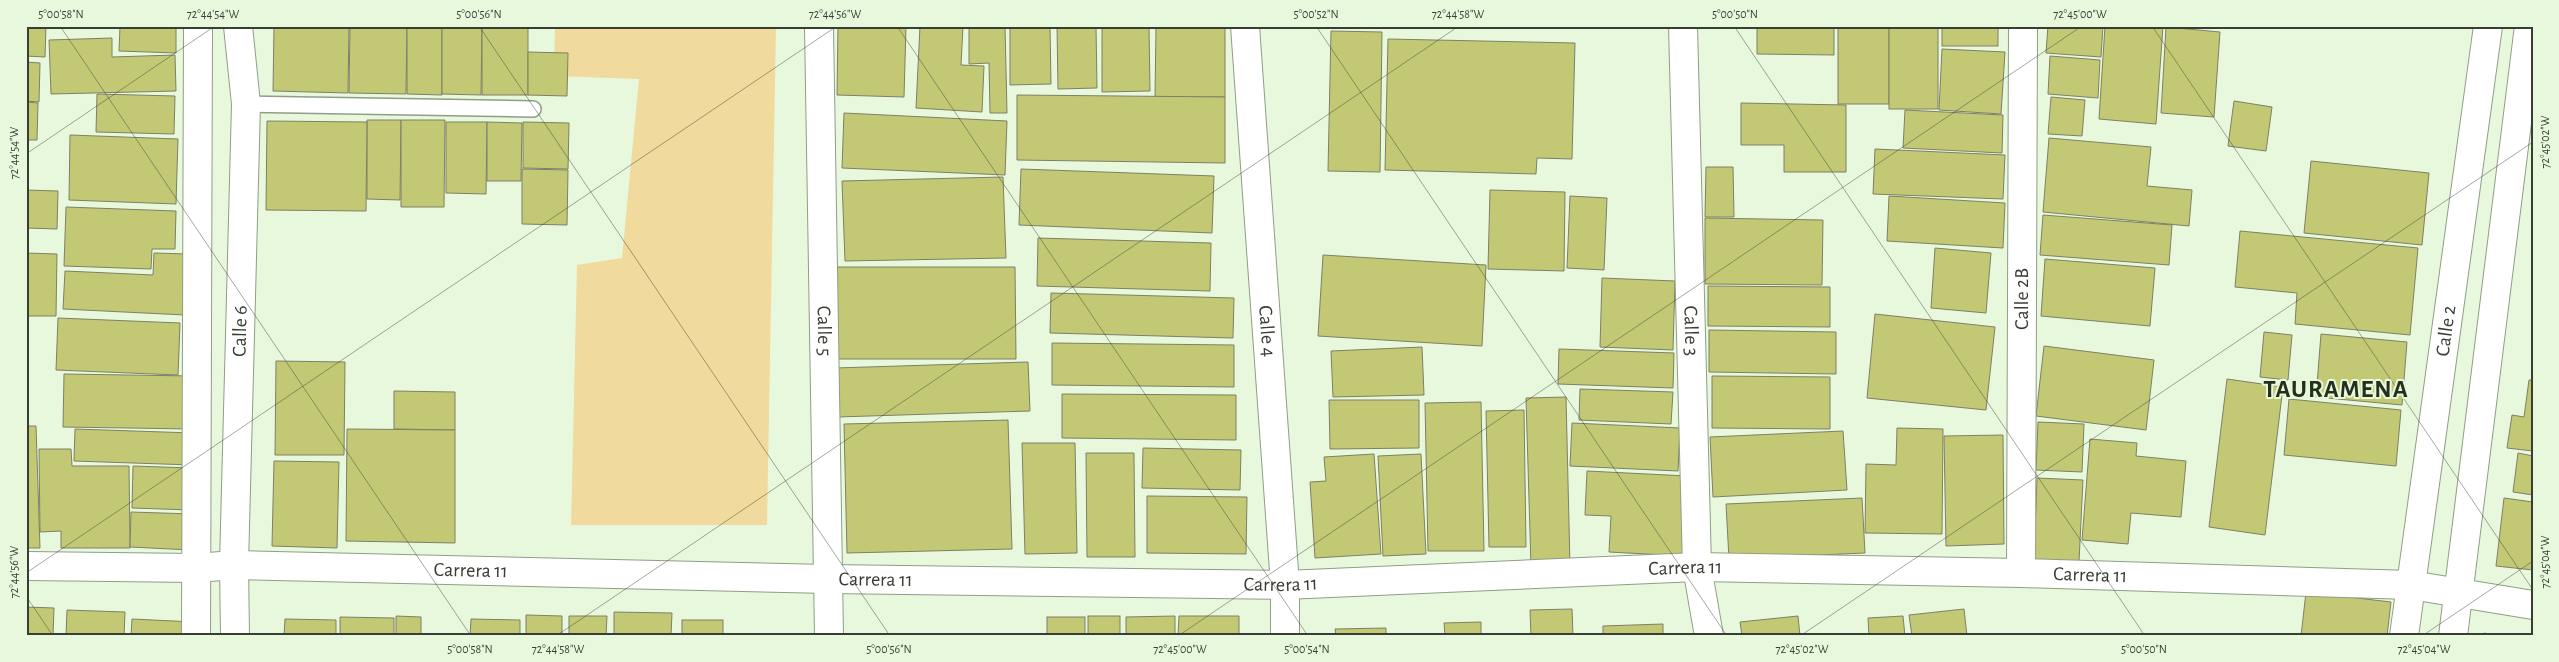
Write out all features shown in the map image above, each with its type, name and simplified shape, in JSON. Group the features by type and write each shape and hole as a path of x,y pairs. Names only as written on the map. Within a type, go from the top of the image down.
{"street":[{"path":"196,636 198,26"},
{"name":"Calle 6","path":"235,636 234,564 246,104 238,26"},
{"name":"Calle 5","path":"819,26 829,636"},
{"name":"Calle 4","path":"1245,26 1284,585 1285,636"},
{"name":"Calle 3","path":"1683,26 1697,567 1709,636"},
{"name":"Calle 2B","path":"2021,573 2023,26"},
{"name":"Calle 2","path":"2404,636 2488,26"},
{"path":"2453,636 2529,26"},
{"name":"Carrera 11","path":"26,566 196,568 234,564 828,579 1284,585 1697,567 2021,573 2411,585 2458,595 2533,605"}],"lane":[{"path":"246,104 533,109"}],"shaded area":[{"path":"555,26 776,26 767,525 571,525 577,265 622,258 639,79 554,76"}],"building":[{"path":"26,26 46,26 45,57 26,56"},
{"path":"120,26 176,26 176,53 119,51"},
{"path":"274,26 349,26 348,93 273,91"},
{"path":"350,26 407,26 406,94 349,93"},
{"path":"407,26 442,26 442,95 407,94"},
{"path":"442,26 482,26 481,95 442,94"},
{"path":"482,26 528,26 528,95 482,95"},
{"path":"838,26 906,26 904,97 837,95"},
{"path":"920,26 963,26 961,65 984,66 982,112 916,108"},
{"path":"969,26 1005,26 1007,113 990,113 989,63 969,64"},
{"path":"1010,26 1050,26 1051,84 1010,85"},
{"path":"1057,26 1096,26 1097,88 1058,89"},
{"path":"1102,26 1149,26 1150,91 1102,92"},
{"path":"1156,26 1225,26 1225,97 1155,97"},
{"path":"1757,26 1834,26 1834,55 1757,54"},
{"path":"1838,26 1889,26 1889,104 1838,104"},
{"path":"1889,26 1938,26 1938,109 1889,109"},
{"path":"1942,26 1998,26 1998,46 1942,46"},
{"path":"2048,26 2103,26 2101,57 2046,53"},
{"path":"2105,26 2163,26 2156,124 2099,119"},
{"path":"2166,27 2220,32 2214,117 2161,113"},
{"path":"1331,31 1382,32 1380,172 1328,171"},
{"path":"112,38 112,57 175,55 176,91 51,94 49,40"},
{"path":"1388,39 1575,43 1572,159 1537,158 1536,174 1385,170"},
{"path":"1942,49 2005,52 2001,114 1939,110"},
{"path":"528,52 568,53 567,96 528,95"},
{"path":"2050,56 2100,60 2098,98 2048,94"},
{"path":"26,62 40,63 39,102 26,101"},
{"path":"97,94 175,96 174,134 96,132"},
{"path":"1017,95 1225,97 1225,163 1017,160"},
{"path":"2051,97 2085,100 2082,136 2048,134"},
{"path":"2234,101 2272,107 2266,151 2228,146"},
{"path":"26,102 38,103 37,140 26,140"},
{"path":"1741,103 1846,105 1846,172 1784,172 1784,145 1741,145"},
{"path":"1905,110 2003,115 2002,153 1903,148"},
{"path":"844,113 1007,121 1005,175 842,168"},
{"path":"367,120 401,120 400,200 367,199"},
{"path":"401,120 445,120 444,207 401,207"},
{"path":"267,121 367,122 366,211 266,210"},
{"path":"446,122 487,122 486,194 446,193"},
{"path":"487,122 522,123 521,181 487,181"},
{"path":"523,122 569,123 568,169 523,168"},
{"path":"70,135 178,139 176,204 69,200"},
{"path":"2049,138 2151,147 2147,186 2192,190 2189,226 2043,212"},
{"path":"1875,149 2005,155 2003,199 1873,194"},
{"path":"2311,161 2429,173 2422,245 2304,233"},
{"path":"1706,167 1733,167 1734,217 1705,217"},
{"path":"522,169 568,170 567,225 522,224"},
{"path":"1021,169 1214,176 1212,233 1019,225"},
{"path":"1003,177 1006,258 845,261 842,181"},
{"path":"26,190 58,191 57,229 26,228"},
{"path":"1490,190 1565,192 1564,271 1488,269"},
{"path":"1570,196 1607,198 1604,270 1567,268"},
{"path":"1889,196 2005,203 2003,248 1887,241"},
{"path":"66,207 176,211 175,249 152,249 151,269 64,266"},
{"path":"2043,215 2172,225 2169,265 2040,255"},
{"path":"1705,218 1823,220 1822,285 1705,284"},
{"path":"2240,231 2418,248 2410,335 2295,324 2297,293 2235,287"},
{"path":"1038,238 1211,243 1210,291 1037,286"},
{"path":"1935,248 1991,253 1986,313 1931,308"},
{"path":"26,253 57,254 56,316 26,316"},
{"path":"154,253 188,254 185,315 63,309 65,271 153,275"},
{"path":"1323,255 1486,265 1482,346 1318,336"},
{"path":"2045,259 2155,268 2150,326 2041,316"},
{"path":"831,267 1015,267 1016,359 832,359"},
{"path":"1602,278 1675,281 1673,350 1600,347"},
{"path":"1708,286 1830,287 1830,327 1708,326"},
{"path":"1051,293 1234,298 1233,338 1050,333"},
{"path":"1875,314 1995,327 1986,410 1867,398"},
{"path":"58,318 180,323 178,375 56,370"},
{"path":"1709,330 1836,332 1836,374 1709,372"},
{"path":"2264,332 2292,335 2288,380 2260,377"},
{"path":"2321,334 2407,342 2402,405 2316,397"},
{"path":"1052,343 1234,345 1234,387 1052,385"},
{"path":"2044,346 2154,360 2146,430 2036,416"},
{"path":"1422,347 1424,395 1333,397 1331,351"},
{"path":"1559,349 1674,353 1673,388 1558,384"},
{"path":"276,361 345,362 344,455 275,455"},
{"path":"1028,362 1030,411 837,417 835,368"},
{"path":"64,374 193,376 192,429 63,427"},
{"path":"1712,376 1830,377 1830,429 1712,428"},
{"path":"2227,379 2283,387 2265,535 2209,527"},
{"path":"2529,380 2533,380 2533,451 2507,448 2512,415 2524,417"},
{"path":"1580,389 1673,392 1671,424 1579,420"},
{"path":"394,391 455,392 455,430 394,429"},
{"path":"1062,394 1236,395 1236,440 1062,438"},
{"path":"1566,397 1570,566 1531,567 1526,398"},
{"path":"2289,399 2401,410 2396,466 2284,455"},
{"path":"1329,400 1419,400 1419,448 1330,449"},
{"path":"1481,402 1484,551 1428,551 1425,403"},
{"path":"1524,410 1526,547 1489,547 1486,411"},
{"path":"1008,420 1012,549 847,553 844,424"},
{"path":"2038,422 2084,424 2082,472 2036,470"},
{"path":"1572,423 1680,428 1678,471 1570,466"},
{"path":"26,426 36,426 40,548 26,548"},
{"path":"1897,428 1943,429 1942,534 1865,533 1866,464 1896,465"},
{"path":"75,429 193,433 192,465 74,461"},
{"path":"347,429 455,430 455,543 346,541"},
{"path":"1843,431 1847,490 1713,497 1710,437"},
{"path":"2003,435 2004,544 1946,546 1944,436"},
{"path":"2090,439 2137,443 2136,456 2186,461 2181,517 2131,513 2128,544 2082,540"},
{"path":"1022,443 1075,443 1077,553 1025,554"},
{"path":"1143,448 1241,450 1240,490 1142,488"},
{"path":"39,449 71,449 72,466 129,466 130,548 61,548 61,531 40,532"},
{"path":"1086,453 1134,453 1135,557 1087,557"},
{"path":"2518,453 2533,456 2533,495 2513,492"},
{"path":"1374,454 1381,554 1315,558 1310,482 1326,481 1324,457"},
{"path":"1421,454 1426,554 1383,556 1378,456"},
{"path":"274,461 339,462 337,548 272,546"},
{"path":"133,466 193,468 191,510 132,508"},
{"path":"1587,471 1687,476 1683,556 1609,552 1611,516 1585,515"},
{"path":"2037,478 2083,480 2079,562 2034,560"},
{"path":"1147,496 1247,497 1246,554 1147,553"},
{"path":"1862,498 1865,553 1729,559 1726,504"},
{"path":"2504,498 2533,502 2533,570 2496,566"},
{"path":"131,512 193,514 191,550 130,547"},
{"path":"2306,592 2391,602 2387,636 2301,636"},
{"path":"26,607 54,608 53,636 26,636"},
{"path":"1572,609 1573,636 1531,636 1530,610"},
{"path":"1964,609 1967,636 1912,636 1909,615"},
{"path":"67,610 125,612 124,636 66,636"},
{"path":"614,612 672,613 671,636 614,636"},
{"path":"526,615 562,616 562,636 526,636"},
{"path":"396,616 421,617 421,636 396,636"},
{"path":"569,616 607,616 606,636 569,636"},
{"path":"1088,616 1120,616 1120,636 1088,636"},
{"path":"1175,616 1175,636 1126,636 1126,617"},
{"path":"1179,616 1239,616 1239,636 1178,636"},
{"path":"1798,616 1800,636 1742,636 1740,622"},
{"path":"1903,616 1905,636 1869,636 1868,618"},
{"path":"340,617 394,618 394,636 340,636"},
{"path":"1047,617 1085,617 1085,636 1047,636"},
{"path":"132,619 194,622 194,636 131,636"},
{"path":"285,619 336,620 336,636 284,636"},
{"path":"471,619 520,620 520,636 470,636"},
{"path":"682,620 723,620 723,636 682,636"},
{"path":"1481,622 1481,636 1445,636 1444,623"},
{"path":"1663,624 1663,636 1603,636 1603,626"},
{"path":"1386,628 1386,636 1336,636 1335,629"},
{"path":"2484,633 2500,636 2483,636"}],"district":[{"name":"TAURAMENA","path":"2336,389"}]}
